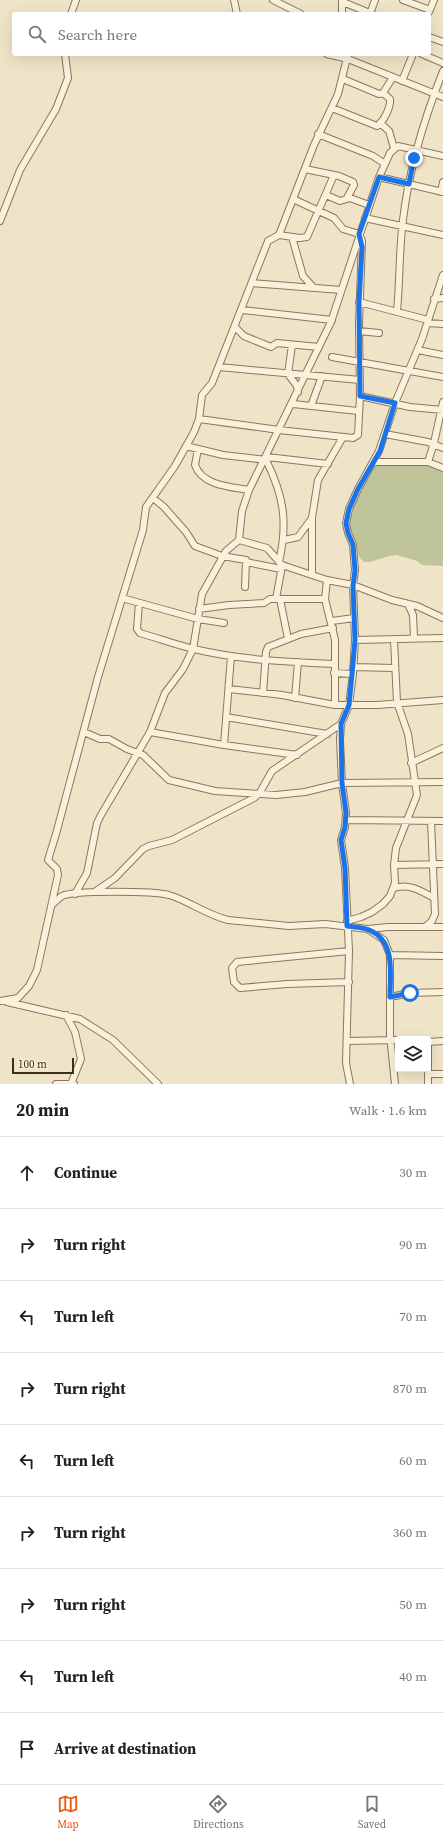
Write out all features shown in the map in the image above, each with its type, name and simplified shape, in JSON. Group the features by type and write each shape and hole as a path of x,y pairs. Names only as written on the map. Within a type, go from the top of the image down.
{"street":[{"path":"72,12 76,0"},
{"path":"234,0 237,12"},
{"path":"273,0 297,12"},
{"path":"372,12 375,0"},
{"path":"403,0 429,12 434,0"},
{"path":"342,12 342,1 367,12"},
{"path":"431,38 443,42"},
{"path":"0,221 20,170 58,103 68,78 65,56"},
{"path":"402,81 412,56"},
{"path":"427,56 443,63"},
{"path":"279,235 318,134 332,108 343,79 348,57 443,97"},
{"path":"398,311 402,227 409,184 423,124 443,71"},
{"path":"383,93 393,77"},
{"path":"332,108 375,126 380,123 391,102 390,99 383,93 379,94 343,79"},
{"path":"380,123 388,131 394,148"},
{"path":"318,134 373,156 385,164"},
{"path":"75,894 87,873 97,823 150,732 165,693 183,669 193,649 202,594 222,556 239,540 242,511 249,490 293,404 332,320 359,234 385,164 394,148 398,146 443,156"},
{"path":"305,169 334,175 355,183 347,198"},
{"path":"2,1001 18,998 29,986 37,970 58,874 57,870 48,860 98,677 143,530 146,507 175,466 199,419 202,395 212,383 219,367 236,327 268,241 279,235 307,237 334,175"},
{"path":"379,177 442,192 443,182"},
{"path":"326,194 340,201 347,198 355,199 369,205"},
{"path":"293,199 337,219 343,228 359,234"},
{"path":"365,218 443,235"},
{"path":"199,419 343,437 356,437 358,435 358,411 360,396 359,302 362,247 359,234"},
{"path":"292,237 303,276 313,287"},
{"path":"350,1084 346,1063 349,951 345,868 341,840 346,820 342,783 341,724 349,705 353,670 355,640 353,586 355,556 346,523 349,509 358,489 380,451 395,403 408,370 418,350 443,275"},
{"path":"252,283 341,290"},
{"path":"434,299 443,298"},
{"path":"359,302 443,324"},
{"path":"242,310 332,320"},
{"path":"236,327 244,336 259,341 270,347 277,344 319,347"},
{"path":"359,331 379,333"},
{"path":"292,345 288,374 297,386 298,392"},
{"path":"418,350 443,355"},
{"path":"332,357 443,377"},
{"path":"219,367 360,380"},
{"path":"311,406 322,376"},
{"path":"360,396 410,407 442,410"},
{"path":"428,462 434,443 443,402"},
{"path":"293,404 358,411"},
{"path":"385,434 434,443 443,448"},
{"path":"312,575 312,518 318,480 343,437"},
{"path":"186,446 223,455 328,464"},
{"path":"198,449 195,466 202,475 217,484 249,490"},
{"path":"266,459 276,483 285,517 278,599 288,639"},
{"path":"373,462 428,462 443,468"},
{"path":"152,498 164,507 186,532 195,546 222,556 244,559 246,562 281,565 326,580 353,586 408,604 443,618"},
{"path":"284,540 298,537 312,518"},
{"path":"239,540 268,548 281,565"},
{"path":"245,587 246,562"},
{"path":"326,580 325,599 332,621 335,640 335,706"},
{"path":"122,598 198,619 224,623"},
{"path":"199,609 229,604 264,603 270,599 325,599"},
{"path":"139,603 138,632 193,649 231,656 266,660 334,664"},
{"path":"408,604 413,615 414,638"},
{"path":"332,621 354,618"},
{"path":"263,693 266,652 268,648 301,634 333,628"},
{"path":"355,640 443,638"},
{"path":"347,924 383,904 390,896 394,888 394,864 398,842 417,795 411,763 408,734 397,702 394,668 394,640"},
{"path":"224,745 231,656"},
{"path":"295,698 298,662"},
{"path":"334,673 353,670 394,668"},
{"path":"229,689 295,698 335,706 443,700"},
{"path":"226,717 327,734"},
{"path":"96,892 115,878 143,849 172,840 259,794 272,770 297,755 341,724"},
{"path":"84,732 100,739 109,739 143,755 154,764 161,774 177,782 215,792 288,794 342,783 443,782"},
{"path":"150,732 224,745 297,755"},
{"path":"411,763 443,748"},
{"path":"346,820 443,821"},
{"path":"426,926 432,921 435,914 431,821"},
{"path":"394,864 443,864"},
{"path":"394,888 400,886 410,887 434,898"},
{"path":"52,904 62,896 75,894 96,892 156,892 182,900 220,918 228,920 289,926 347,924 368,929 426,926 443,927"},
{"path":"368,929 384,940 390,955 390,1040 395,1084"},
{"path":"349,951 237,962 232,968 234,982 240,988 287,984 349,982"},
{"path":"390,955 443,956"},
{"path":"390,997 410,993 443,992"},
{"path":"2,1001 80,1019 95,1027 113,1040 158,1084"},
{"path":"56,1084 73,1084 82,1059 76,1032 66,1015"},
{"path":"347,1041 395,1040"},
{"path":"431,1042 443,1041"},
{"path":"428,1084 428,1074 443,1074"}],"green space":[{"path":"382,464 429,465 443,469 443,566 422,565 417,561 397,555 370,562 364,562 359,557 349,522 350,513 371,468"}],"route":[{"path":"410,993 390,997 390,955 384,940 368,929 347,926 345,868 341,840 345,827 346,813 342,783 340,740 341,724 349,705 355,640 353,586 355,556 346,523 349,509 364,476 380,451 395,403 360,396 359,302 362,241 359,234 379,177 409,184 414,158"}]}
